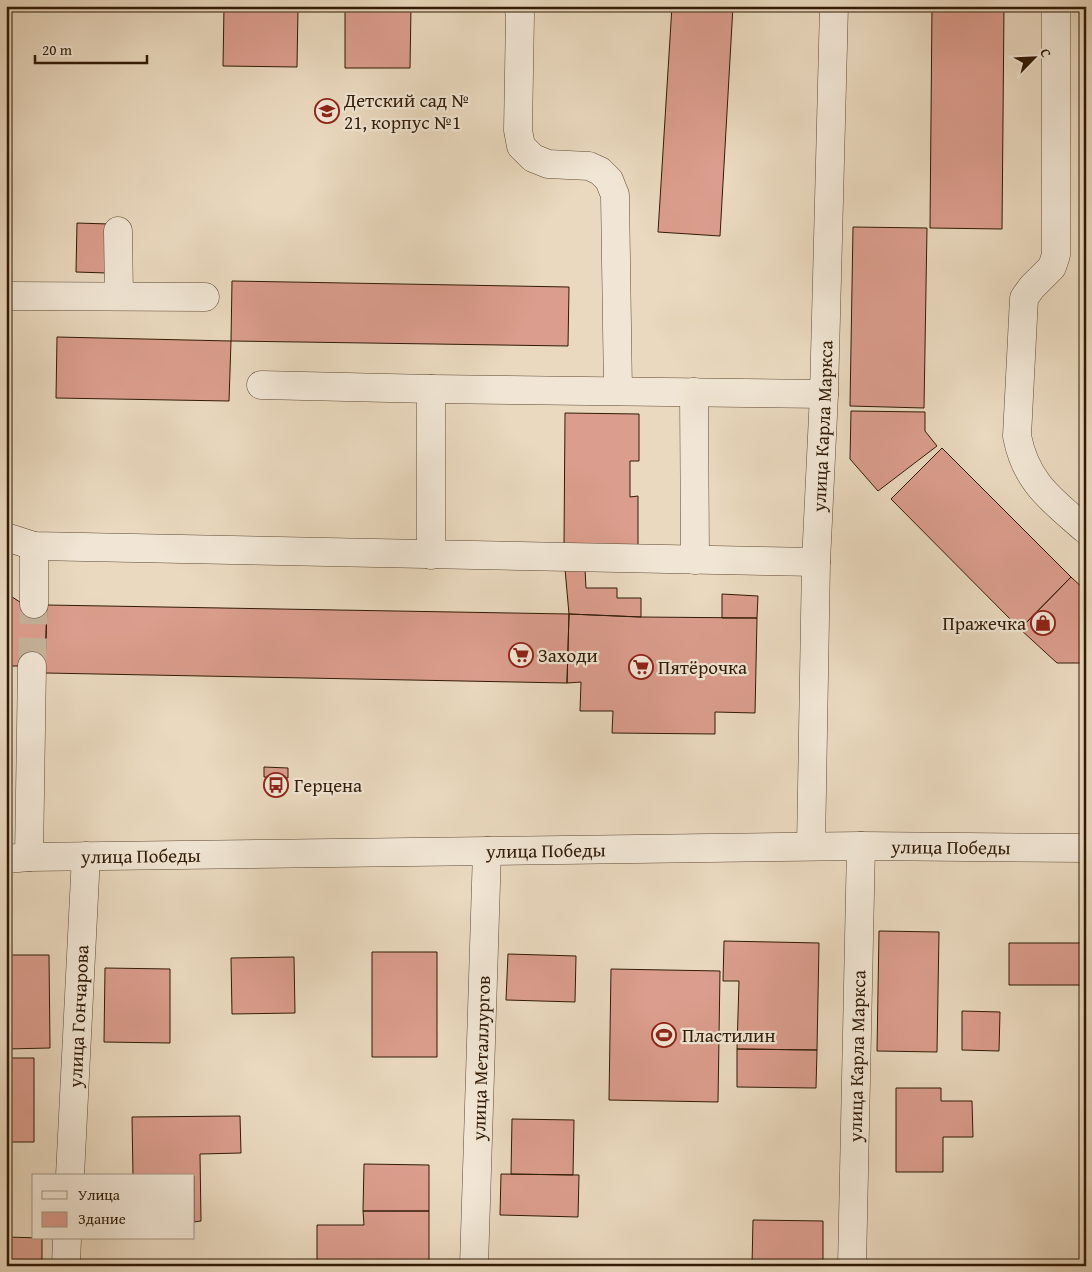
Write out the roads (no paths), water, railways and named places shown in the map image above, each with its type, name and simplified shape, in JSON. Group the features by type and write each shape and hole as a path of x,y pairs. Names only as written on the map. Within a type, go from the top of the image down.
{"street":[{"path":"518,6 520,14 518,130 522,146 533,158 548,164 589,166 600,171 609,180 615,195 618,391"},
{"name":"улица Карла Маркса","path":"811,846 816,562 824,394 834,6"},
{"path":"1056,6 1056,255 1052,268 1032,287 1024,298 1017,436 1020,452 1027,468 1044,494 1086,530"},
{"path":"118,231 119,296"},
{"path":"6,296 205,297"},
{"path":"261,385 431,390 824,394"},
{"path":"431,390 431,555"},
{"path":"694,392 695,560"},
{"path":"6,537 34,546 816,562"},
{"path":"34,546 34,604"},
{"path":"18,858 32,666"},
{"name":"улица Победы","path":"18,858 811,846 1086,848"},
{"name":"улица Карла Маркса","path":"852,1266 861,846"},
{"name":"улица Металлургов","path":"474,1266 487,851"},
{"name":"улица Гончарова","path":"70,1174 86,856"},
{"path":"66,1266 67,1240"}],"tunnel":[{"path":"32,666 34,604"}],"place":[{"name":"Детский сад № 21, корпус №1","path":"327,111"},
{"name":"Пражечка","path":"1043,623"},
{"name":"Заходи","path":"521,655"},
{"name":"Пятёрочка","path":"641,667"},
{"name":"Герцена","path":"276,785"},
{"name":"Пластилин","path":"664,1035"}]}
